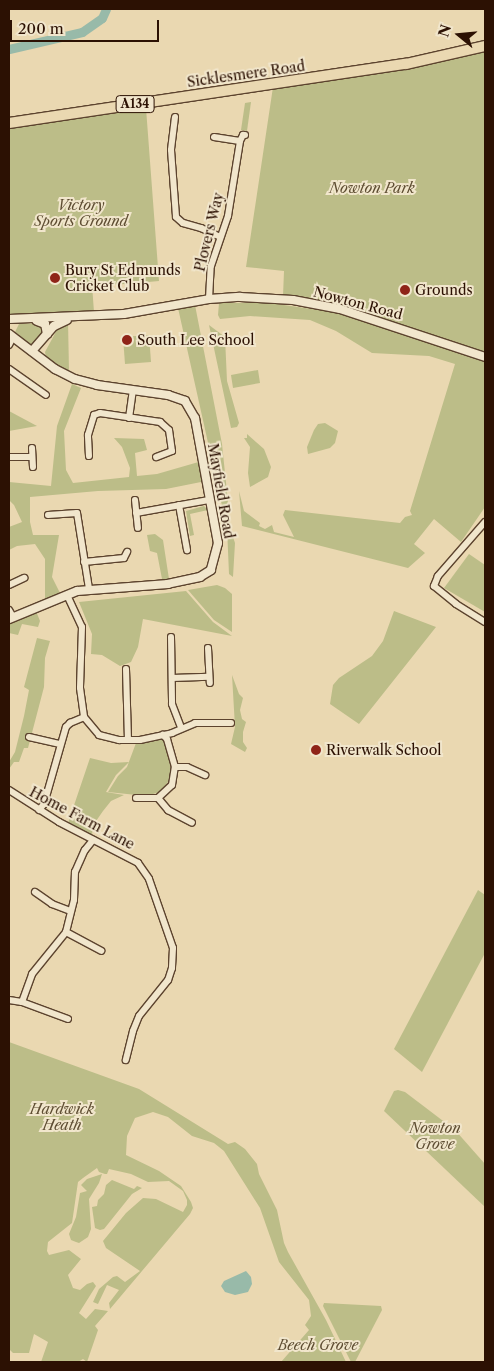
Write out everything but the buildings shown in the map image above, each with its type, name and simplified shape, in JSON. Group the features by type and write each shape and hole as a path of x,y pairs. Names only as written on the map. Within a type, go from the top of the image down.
{"highway":[{"name":"Sicklesmere Road","path":"9,123 406,64 485,46"}],"street":[{"path":"174,119 171,150 176,217 183,223 201,228 220,237"},
{"name":"Plovers Way","path":"209,299 210,266 228,216 240,142 242,135 244,135"},
{"path":"214,138 240,142"},
{"name":"Nowton Road","path":"9,319 33,320 129,314 209,299 261,298 310,302 369,318 485,357"},
{"name":"Nowton Road","path":"32,351 59,322 71,318"},
{"path":"9,345 12,326 20,320"},
{"path":"33,320 45,324 47,334"},
{"name":"Mayfield Road","path":"10,615 89,589 178,582 200,578 211,570 218,543 192,410 186,401 179,398 75,379 64,374 11,336"},
{"path":"9,369 46,395"},
{"path":"129,418 133,390"},
{"path":"89,456 87,441 94,415 100,413 160,422 169,430 172,451 156,457"},
{"path":"32,448 33,467"},
{"path":"9,457 32,457"},
{"path":"135,500 138,528"},
{"path":"136,513 209,500"},
{"path":"179,505 187,550"},
{"path":"48,515 77,513 89,589"},
{"path":"485,522 444,569 434,586 456,604 485,622"},
{"path":"84,562 124,558 127,552"},
{"path":"9,585 24,578"},
{"path":"67,595 83,632 80,688 84,717 99,735 119,740 140,740 196,724 231,723"},
{"path":"171,637 172,704 181,728"},
{"path":"172,678 209,680 208,648"},
{"path":"126,670 128,739"},
{"path":"39,810 44,804 60,744 70,723 84,717"},
{"path":"136,798 158,798 172,785 175,767 167,739 162,735"},
{"path":"29,737 60,744"},
{"path":"175,767 187,767 205,775"},
{"name":"Home Farm Lane","path":"9,790 39,810 138,862 143,870 173,948 168,980 139,1016 133,1031 126,1060"},
{"path":"158,798 168,810 192,823"},
{"path":"22,1002 32,974 66,932 74,900 77,866 85,850 94,840"},
{"path":"35,892 52,904 70,911"},
{"path":"66,932 101,951"},
{"path":"9,1000 22,1002 68,1019"}],"green space":[{"name":"Nowton Park","path":"485,48 485,352 354,309 349,305 347,299 341,297 337,301 324,302 283,296 284,271 246,267 273,87"},
{"path":"251,102 247,131 241,130 245,103"},
{"name":"Victory Sports Ground","path":"146,108 159,281 92,285 94,312 9,316 9,128"},
{"path":"219,303 270,303 340,313 485,362 485,507 461,542 434,519 414,544 425,553 408,568 242,526 239,491 244,511 260,523 259,526 265,529 272,525 274,532 294,537 283,515 285,510 400,523 405,517 412,515 410,511 455,364 429,356 372,353 336,331 310,320 250,316 220,319 218,315"},
{"path":"195,305 222,444 231,531 235,543 233,577 229,574 227,528 178,308"},
{"path":"68,321 69,371 59,368 46,358 45,352 58,328"},
{"path":"38,323 42,326 43,333 33,344 28,344 15,332 19,324"},
{"path":"209,325 225,337 227,381 239,423 237,427 231,428"},
{"path":"149,335 151,362 125,364 123,337"},
{"path":"258,370 260,383 233,388 231,375"},
{"path":"72,384 81,388 64,431 66,470 73,483 129,477 130,468 122,447 114,438 144,439 147,450 135,453 137,476 157,474 202,461 206,481 166,489 98,491 30,497 30,522 33,535 59,535 52,577 62,597 45,603 45,559 35,544 17,546 9,550 9,527 22,522 14,505 9,500 9,482 51,486 57,426"},
{"path":"9,411 37,426 9,431"},
{"path":"325,423 338,431 335,443 330,448 308,454 307,447 314,430 318,424"},
{"path":"247,434 264,449 271,467 268,477 250,487 248,473 250,447 244,438 247,438"},
{"path":"204,506 208,510 190,514 194,535 190,536 186,511"},
{"path":"155,534 163,540 169,579 162,579 157,553 150,551 147,535"},
{"path":"469,554 485,565 485,612 444,588"},
{"path":"217,585 225,588 232,594 232,632 214,620 188,590"},
{"path":"186,591 213,622 232,636 143,619 138,647 131,662 120,666 102,655 91,654 92,634 79,602"},
{"path":"36,611 40,621 38,627 22,624 18,635 9,633 9,622"},
{"path":"394,611 436,627 359,724 330,704 333,685 339,678 372,656 383,641"},
{"path":"37,638 50,641 45,658 44,687 28,748 24,748 19,762 14,762 9,769 9,762 15,752 24,716 29,690 24,687"},
{"path":"232,675 239,694 243,698 240,710 242,719 246,722 243,732 243,742 247,748 245,752 231,744 235,727"},
{"path":"162,736 172,769 168,782 160,792 146,796 108,792 118,776 127,767 136,743"},
{"path":"90,758 111,763 129,762 116,775 106,792 124,795 111,801 103,811 94,824 91,839 67,826"},
{"path":"478,890 485,895 485,953 422,1072 394,1049"},
{"path":"9,1042 139,1089 228,1144 235,1142 245,1149 257,1164 259,1174 277,1210 284,1243 288,1252 326,1320 346,1362 281,1362 309,1330 305,1325 311,1316 309,1300 279,1262 260,1208 224,1151 214,1143 192,1136 168,1117 153,1112 135,1118 127,1136 126,1155 159,1171 181,1186 193,1208 190,1214 110,1309 109,1303 119,1290 107,1285 98,1304 93,1302 99,1289 113,1277 117,1276 125,1282 140,1271 106,1248 103,1241 126,1213 143,1198 156,1199 183,1212 187,1205 187,1200 183,1191 169,1181 148,1182 131,1174 109,1169 107,1174 105,1174 99,1172 97,1168 83,1178 78,1182 72,1223 48,1242 47,1251 49,1255 69,1250 81,1259 68,1275 73,1288 80,1290 93,1282 96,1286 79,1313 86,1319 95,1309 108,1311 95,1326 98,1330 87,1362 83,1359 78,1362 41,1362 48,1342 34,1334 29,1353 13,1353 9,1349"},
{"name":"Nowton Grove","path":"394,1091 405,1092 455,1130 485,1164 485,1207 384,1111"},
{"path":"102,1174 89,1199 91,1229 88,1237 79,1243 71,1240 69,1234 76,1217 80,1193 87,1191 81,1185 87,1179"},
{"path":"112,1180 134,1189 137,1186 142,1188 132,1194 104,1229 100,1230 95,1228 92,1207 97,1206 98,1200 104,1194 106,1185"},
{"path":"324,1303 381,1306 382,1310 355,1362 351,1362 323,1306"}],"shaded area":[{"path":"246,1271 251,1277 252,1284 248,1292 235,1295 225,1292 221,1286 224,1281"}],"waterway":[{"path":"9,49 82,32 102,18 106,9"}],"place":[{"name":"Bury St Edmunds Cricket Club","path":"55,278"},
{"name":"Grounds","path":"405,290"},
{"name":"South Lee School","path":"127,340"},
{"name":"Riverwalk School","path":"316,750"}],"park label":[{"name":"Hardwick Heath","path":"62,1118"},
{"name":"Beech Grove","path":"318,1345"}]}
